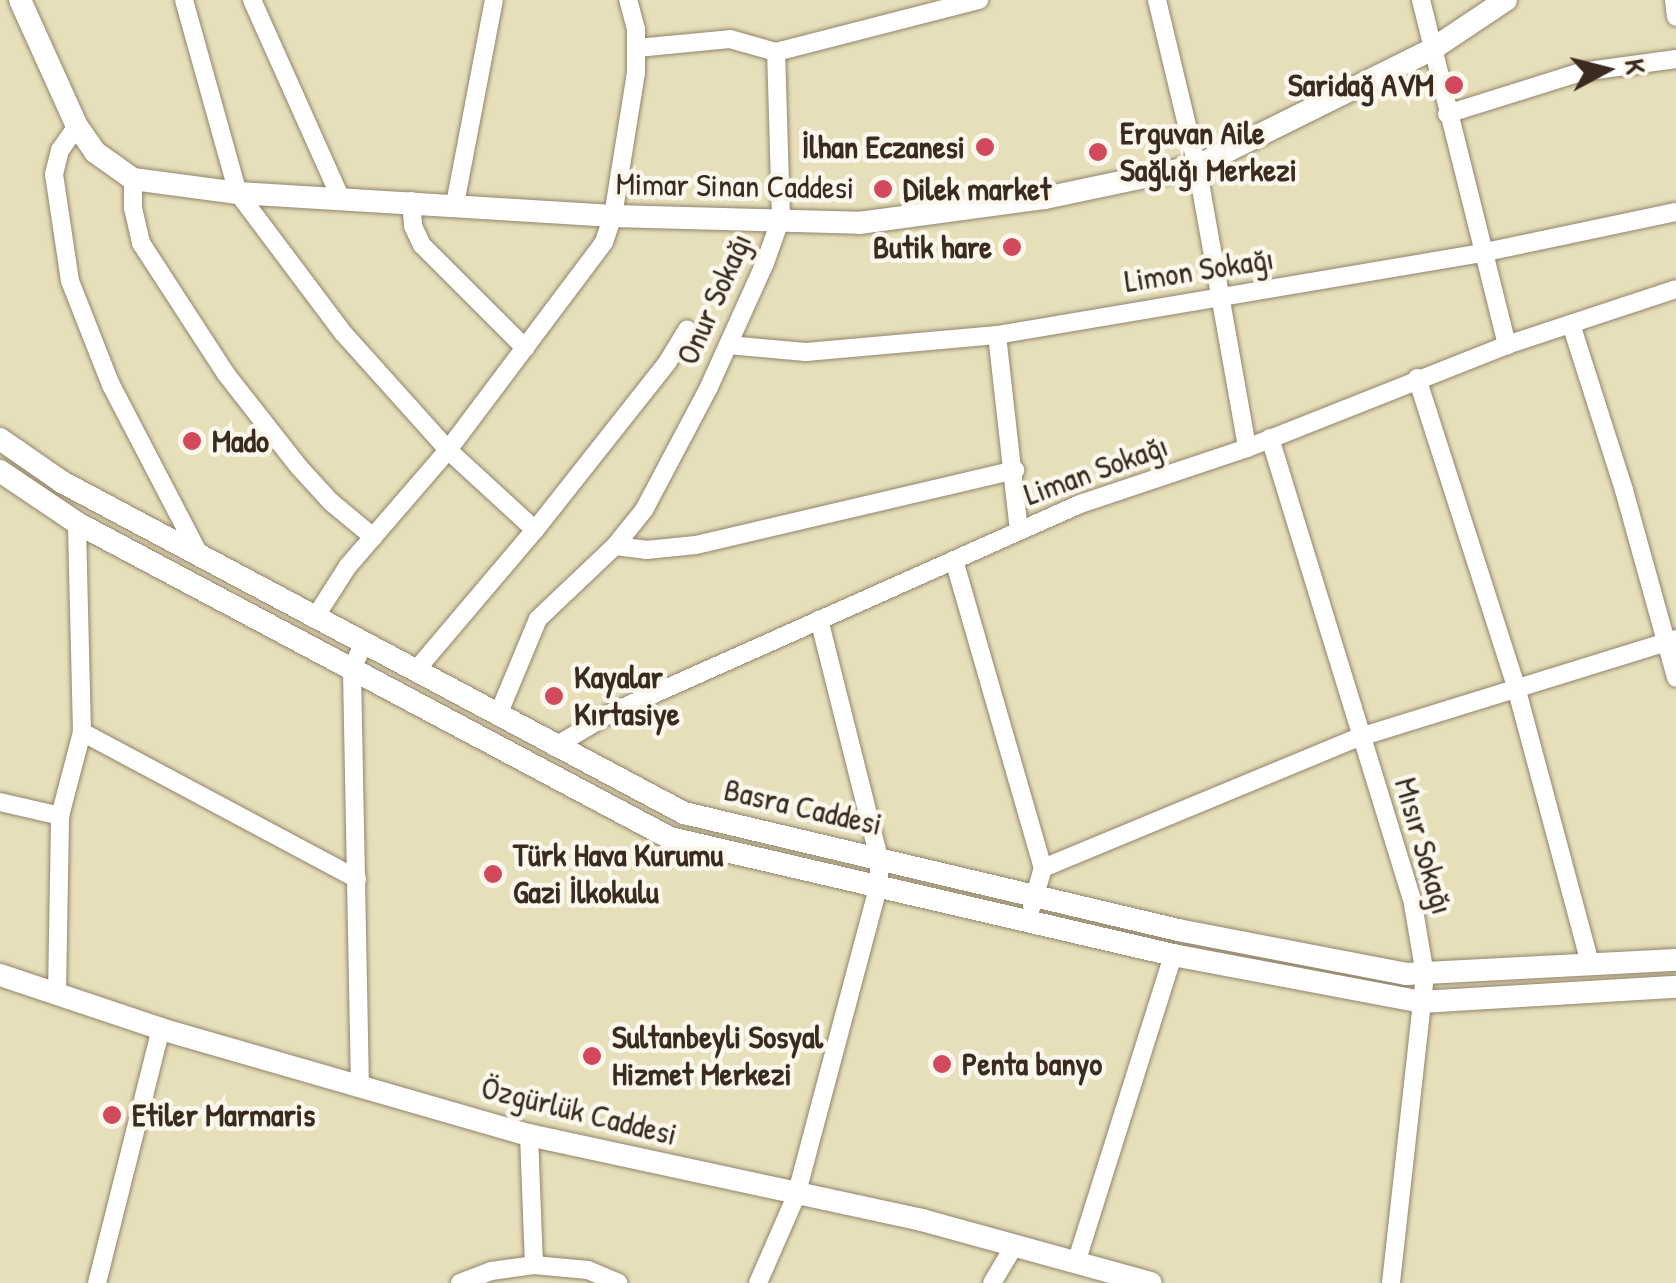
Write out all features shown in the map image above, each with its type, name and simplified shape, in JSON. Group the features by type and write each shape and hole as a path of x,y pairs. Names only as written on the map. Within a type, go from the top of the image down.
{"main road":[{"path":"20,0 77,126 96,152 134,180"},
{"name":"Mimar Sinan Caddesi","path":"134,180 238,193 613,216 860,223 1046,198 1197,166 1431,50 1506,0"},
{"name":"Basra Caddesi","path":"0,439 62,482 684,813 1035,898 1425,975 1676,960"},
{"name":"Basra Caddesi","path":"0,471 76,523 670,838 1173,956 1421,1002 1676,987"},
{"name":"Özgürlük Caddesi","path":"0,976 162,1029 529,1135 796,1196 922,1220 1150,1283"}],"street":[{"path":"184,0 238,193 344,334 448,450 535,530"},
{"path":"252,0 340,197"},
{"path":"455,204 494,0"},
{"path":"314,619 348,566 448,450 604,242 613,216 638,48 628,0"},
{"path":"638,48 730,39 776,52 980,0"},
{"path":"1157,0 1197,166 1246,448"},
{"path":"1421,0 1431,26 1431,50 1506,345"},
{"path":"1674,0 1676,18"},
{"name":"Onur Sokağı","path":"498,715 538,619 615,546 644,510 728,345 781,218 776,52"},
{"path":"1448,114 1581,72 1676,59"},
{"path":"77,126 60,150 54,174 70,281 99,361 200,556"},
{"path":"134,180 133,208 140,243 172,293 274,438 330,502 373,537"},
{"path":"410,201 412,226 422,245 525,348"},
{"name":"Limon Sokağı","path":"728,345 806,352 997,335 1481,254 1676,212"},
{"name":"Liman Sokağı","path":"554,747 611,713 1080,504 1246,448 1506,345 1676,290"},
{"path":"1570,324 1671,641 1676,678"},
{"path":"417,670 667,364 687,330"},
{"path":"997,335 1019,531"},
{"path":"1417,378 1516,687 1590,964"},
{"name":"Mısır Sokağı","path":"1270,438 1414,904 1425,975 1391,1283"},
{"path":"615,546 646,550 696,545 1015,470"},
{"path":"56,993 60,816 82,732 76,523"},
{"path":"954,560 1043,868 1028,921"},
{"path":"758,1283 796,1196 879,885 879,858 819,619"},
{"path":"1043,868 1360,737 1671,641"},
{"path":"360,1088 352,668 363,645"},
{"path":"82,732 357,880"},
{"path":"0,802 60,816"},
{"path":"1076,1263 1173,956"},
{"path":"98,1283 162,1029"},
{"path":"529,1135 534,1264"},
{"path":"992,1283 1014,1246"},
{"path":"460,1283 491,1271 534,1264 588,1270 618,1283"}],"place":[{"name":"Saridağ AVM","path":"1454,85"},
{"name":"İlhan Eczanesi","path":"985,147"},
{"name":"Erguvan Aile Sağlığı Merkezi","path":"1098,152"},
{"name":"Dilek market","path":"883,189"},
{"name":"Butik hare","path":"1012,247"},
{"name":"Mado","path":"192,441"},
{"name":"Kayalar Kırtasiye","path":"554,696"},
{"name":"Türk Hava Kurumu Gazi İlkokulu","path":"493,874"},
{"name":"Sultanbeyli Sosyal Hizmet Merkezi","path":"592,1056"},
{"name":"Penta banyo","path":"942,1064"},
{"name":"Etiler Marmaris","path":"112,1115"}]}
